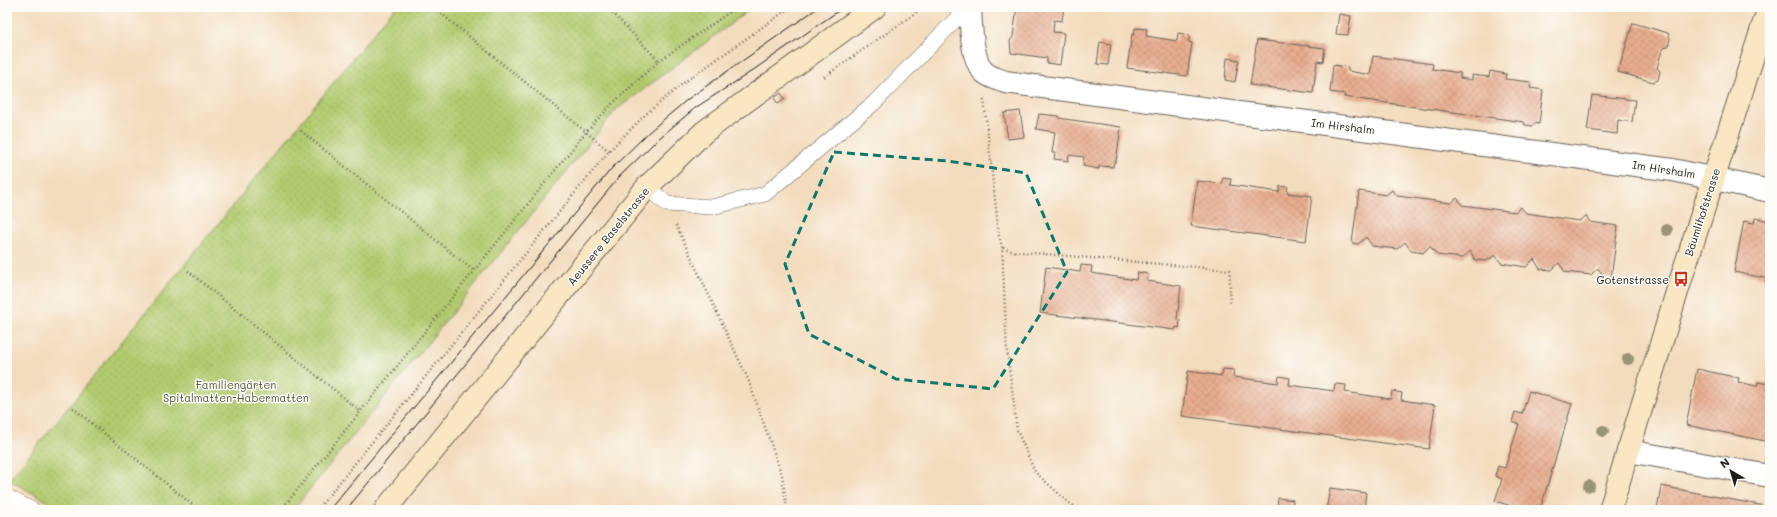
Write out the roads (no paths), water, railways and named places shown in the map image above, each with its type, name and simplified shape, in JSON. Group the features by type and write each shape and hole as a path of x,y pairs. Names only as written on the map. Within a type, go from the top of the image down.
{"main road":[{"name":"Aeussere Baselstrasse","path":"384,510 647,187 704,132 875,7"},
{"name":"Bäumlihofstrasse","path":"1610,510 1713,178 1769,7"}],"street":[{"name":"Im Hirshalm","path":"969,7 973,43 982,70 988,75 1005,82 1673,170 1770,191"},
{"path":"1628,451 1770,476"}],"lane":[{"path":"647,187 667,204 712,208 765,194 874,104 969,7"},
{"path":"7,497 32,510"}],"tram line":[{"path":"329,510 612,168 650,131 688,99 819,7"},
{"path":"346,510 620,176 657,140 695,108 746,75 844,7"}],"place":[{"name":"Gotenstrasse","path":"1681,279"}],"park label":[{"name":"Familiengärten Spitalmatten-Habermatten","path":"236,390"}]}
